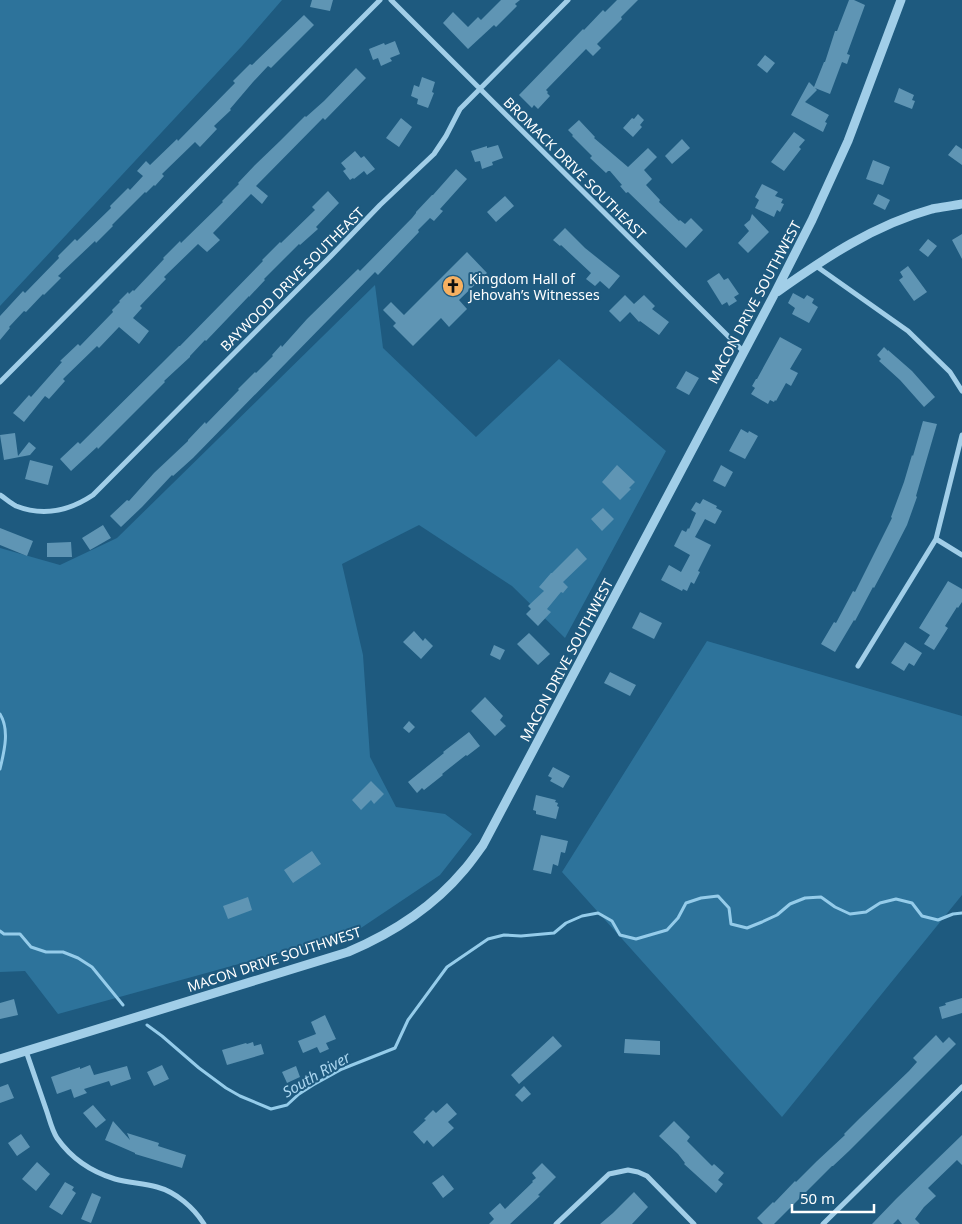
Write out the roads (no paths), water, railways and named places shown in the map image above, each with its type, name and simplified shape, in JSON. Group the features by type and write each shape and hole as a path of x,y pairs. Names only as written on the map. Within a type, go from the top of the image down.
{"street":[{"path":"0,382 380,0"},
{"name":"BROMACK DRIVE SOUTHEAST","path":"391,0 744,352"},
{"name":"BAYWOOD DRIVE SOUTHEAST","path":"0,495 15,506 41,512 68,509 82,503 93,495 380,205 434,154 460,109 568,0"},
{"name":"MACON DRIVE SOUTHWEST","path":"0,1059 348,952 400,926 423,910 445,891 464,870 483,845 812,220 848,141 901,0"},
{"path":"775,293 847,245 873,231 933,209 962,204"},
{"path":"816,266 908,331 950,372 962,391"},
{"path":"858,666 936,539 962,435"},
{"path":"936,539 962,555"},
{"path":"26,1050 55,1136 65,1148 80,1162 99,1173 117,1180 158,1187 173,1194 186,1203 200,1217 204,1224"},
{"path":"823,1224 962,1087"},
{"path":"556,1224 609,1174 628,1170 647,1176 694,1224"}],"waterway":[{"name":"South River","path":"0,714 5,727 0,769"},
{"name":"South River","path":"147,1025 226,1088 271,1109 287,1105 299,1094 342,1069 395,1048 408,1020 447,967 488,939 504,935 521,936 554,933 566,923 582,916 598,913 612,921 620,935 636,939 667,930 678,918 686,903 701,898 718,896 729,908 731,924 747,928 777,915 790,904 805,898 821,897 835,907 850,914 866,912 880,903 896,899 912,903 922,916 938,920 953,914 962,913"},
{"name":"South River","path":"0,931 4,934 20,934 31,947 46,952 63,952 78,958 92,967 123,1005"}],"place":[{"name":"Kingdom Hall of Jehovah’s Witnesses","path":"453,286"}]}
